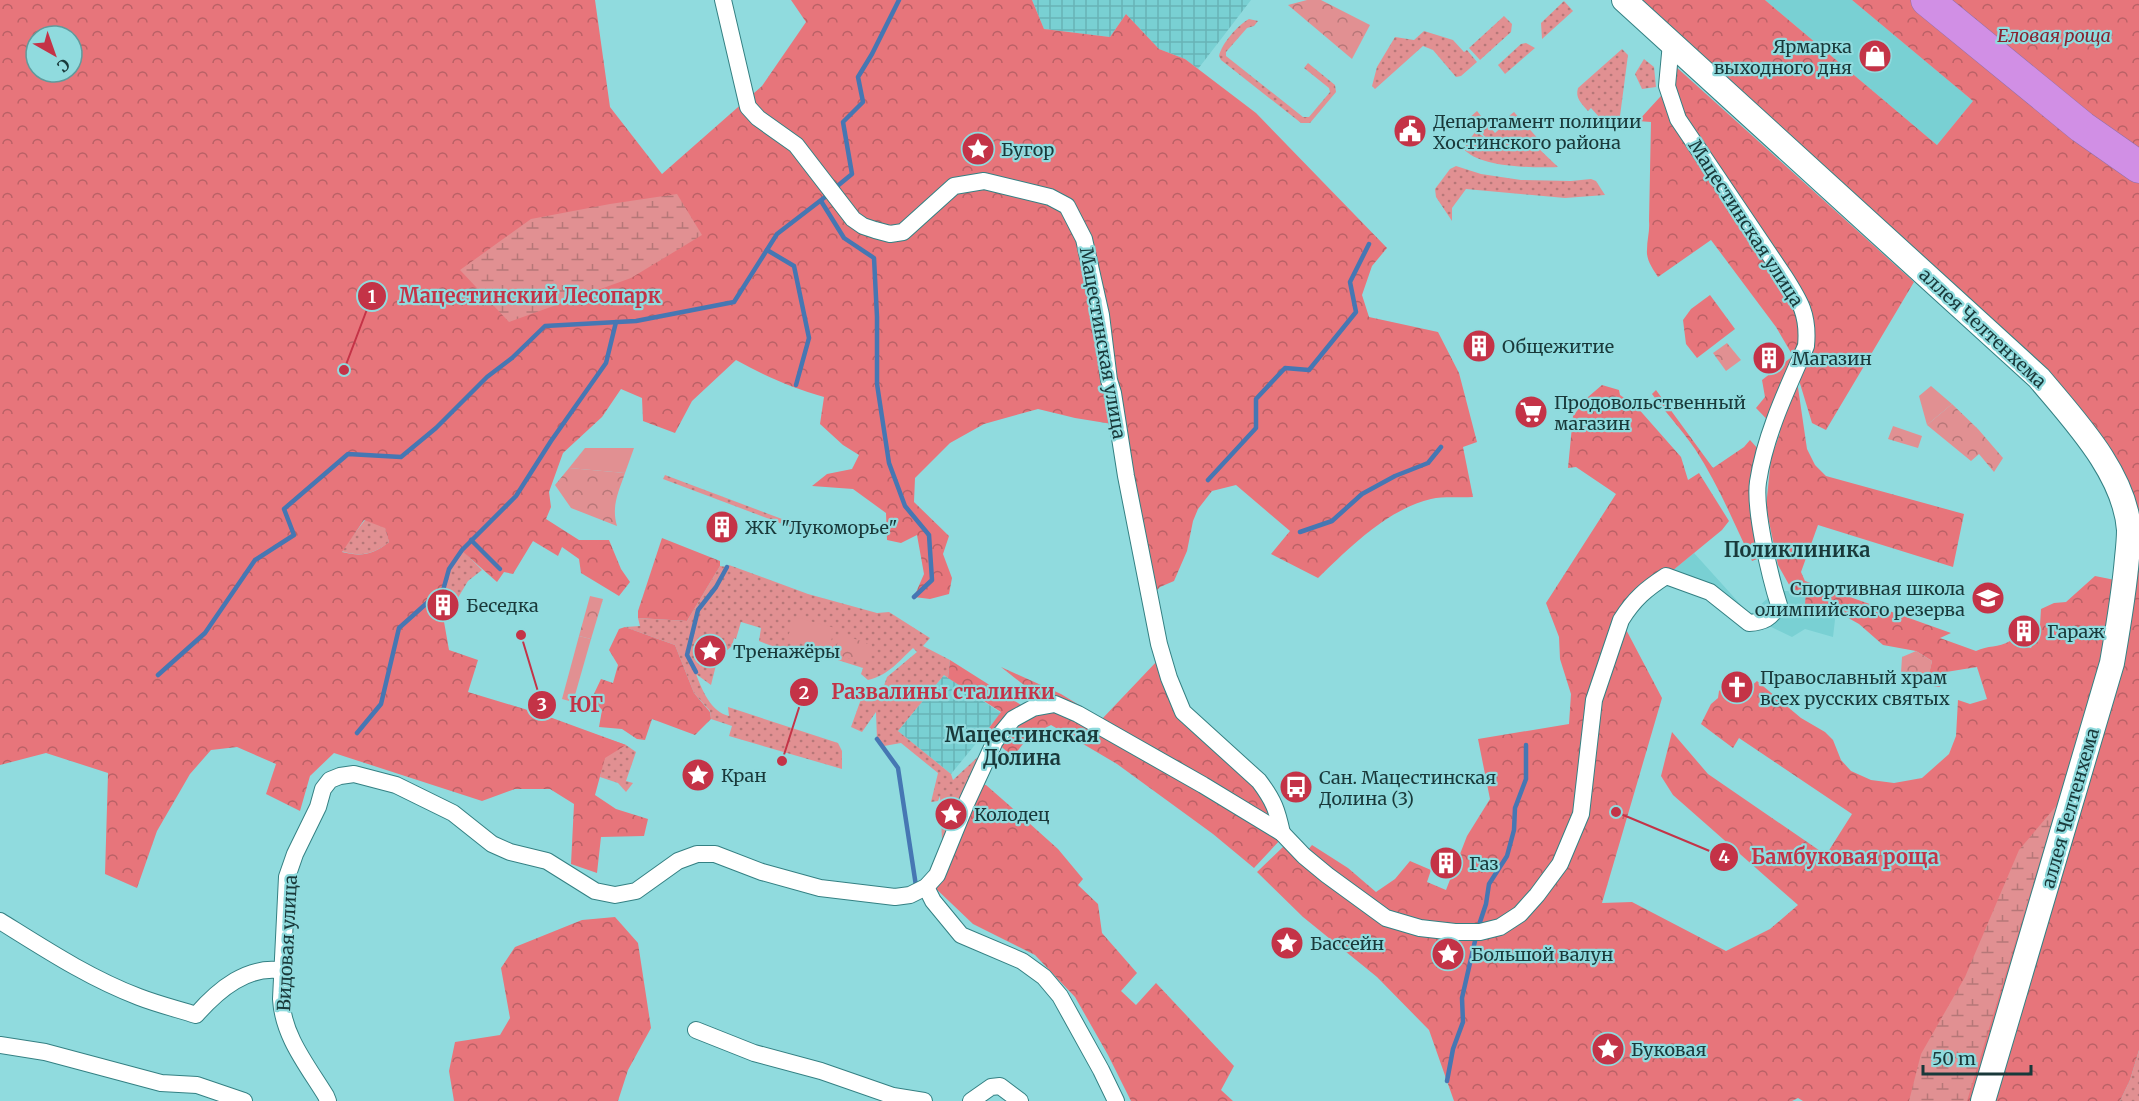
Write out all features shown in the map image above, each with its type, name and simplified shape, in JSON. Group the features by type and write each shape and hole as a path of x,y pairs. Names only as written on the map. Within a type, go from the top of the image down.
{"highway":[{"path":"1927,0 2082,127 2139,167"}],"main road":[{"name":"аллея Челтенхема","path":"1624,0 2039,378 2079,426 2114,476 2123,503 2129,530 2124,594 2112,663 1983,1101"}],"street":[{"name":"Мацестинская улица","path":"723,0 748,107 758,118 796,145 853,219 863,226 890,234 903,232 954,186 971,182 984,181 1050,197 1067,206 1084,239 1101,315 1109,380 1126,476 1159,644 1170,678 1183,712 1268,793 1275,804 1282,833"},
{"name":"Мацестинская улица","path":"926,887 937,875 995,741 1013,719 1033,708 1055,704 1078,714 1203,785 1282,833 1311,862 1386,918 1420,928 1480,932 1500,927 1520,914 1560,864 1581,814 1594,700 1621,620 1635,600 1642,592 1666,576 1710,592 1749,623 1763,622 1774,614 1779,605 1759,508 1758,483 1765,448 1806,346 1808,328 1800,300 1678,119 1667,86 1671,43"},
{"name":"Видовая улица","path":"328,1101 286,1028 281,999 287,877 323,789 330,780 340,776 354,774 396,785 453,813 492,844 510,852 547,861 595,891 615,895 636,891 678,861 697,854 715,854 762,872 820,888 895,897 910,895 926,887"},
{"path":"926,887 933,902 961,935 1022,961 1044,978 1060,996 1116,1101"},
{"path":"0,921 76,967 121,989 196,1015 212,997 244,976 266,969 284,971"},
{"path":"696,1030 754,1053 821,1071 893,1096 924,1101"},
{"path":"0,1045 45,1052 174,1093 197,1085 244,1101"},
{"path":"971,1101 991,1087 1000,1086 1020,1101"}],"shaded area":[{"path":"1032,0 1251,0 1198,69 1185,59 1159,49 1126,14 1110,37 1044,29"},
{"name":"Ярмарка выходного дня","path":"1765,0 1852,0 1973,101 1937,145"},
{"path":"1694,553 1750,615 1775,591 1806,591 1805,604 1836,611 1833,637 1805,629 1792,637 1666,576"},
{"path":"944,675 1001,713 951,774 898,731"}],"green space":[{"path":"0,0 595,0 610,107 662,174 762,86 806,22 791,0 1032,0 1044,29 1110,37 1126,14 1159,49 1185,59 1256,113 1387,248 1372,266 1362,295 1369,317 1438,332 1459,373 1477,442 1463,447 1473,497 1431,499 1400,511 1370,531 1318,578 1271,554 1290,531 1236,485 1212,491 1198,509 1187,551 1174,581 1160,587 1145,602 1112,424 1038,409 984,424 950,443 915,478 914,502 949,536 943,554 952,578 949,594 930,599 914,597 924,574 917,535 901,543 887,540 886,513 853,489 812,486 827,474 852,469 859,455 843,445 820,424 824,397 779,381 736,360 692,401 675,433 643,421 642,398 621,389 602,417 563,453 549,492 551,507 546,519 579,540 609,540 621,569 630,582 619,596 581,573 579,559 562,547 558,556 533,541 513,574 504,572 497,582 461,550 449,569 445,589 456,601 443,616 449,650 478,660 468,692 544,715 626,745 605,758 595,795 616,809 648,819 644,836 601,837 597,873 571,864 574,804 550,789 515,789 482,801 334,753 310,776 300,811 266,794 276,764 237,747 211,750 190,774 157,831 137,888 105,874 108,773 46,753 0,765","holes":["364,520 385,528 389,542 378,550 367,554 342,552"]},
{"path":"1307,0 1321,0 1370,25 1352,59 1288,5"},
{"name":"Еловая роща","path":"1624,0 1765,0 1937,145 1973,101 1852,0 2139,0 2139,1050 2130,1080 2120,1101 1803,1101 1798,1098 1792,1101 1454,1101 1429,1030 1377,977 1303,917 1257,872 1285,845 1303,856 1312,845 1348,868 1376,892 1395,879 1410,861 1431,870 1427,882 1446,890 1467,836 1490,799 1478,739 1569,724 1571,694 1560,659 1559,637 1546,603 1616,494 1576,467 1568,468 1573,416 1588,397 1602,385 1619,390 1620,395 1636,406 1681,457 1688,480 1699,473 1729,521 1722,530 1666,576 1621,620 1662,698 1602,903 1632,902 1726,951 1770,929 1798,905 1673,795 1661,776 1672,732 1708,774 1826,855 1852,814 1739,738 1733,748 1701,724 1711,704 1718,698 1719,691 1727,684 1739,697 1757,681 1801,718 1825,732 1833,740 1841,760 1851,771 1871,780 1894,783 1922,778 1949,754 1956,736 1958,700 1970,704 1987,699 1977,667 1946,672 1940,687 1926,685 1932,661 1916,651 1883,645 1859,624 1836,611 1805,604 1806,591 1792,590 1778,565 1766,507 1771,458 1780,433 1756,408 1765,397 1762,380 1793,356 1776,327 1711,240 1658,277 1647,254 1651,122 1638,121 1671,85 1674,65 1914,282 1826,430 1812,423 1795,367 1807,449 1815,465 1826,476 1964,514 1953,567 1818,525 1801,572 1805,581 1951,633 1940,638 1976,651 2010,641 2031,648 2040,625 2041,609 2054,603 2066,602 2095,576 2125,582 2129,530 2079,425"},
{"path":"1564,1 1573,11 1542,39 1541,23"},
{"path":"1504,16 1512,24 1511,32 1480,60 1469,48"},
{"path":"1249,19 1258,21 1254,26 1247,28 1226,52 1226,56 1303,117 1309,117 1330,92 1329,88 1304,68 1308,63 1335,85 1336,92 1310,123 1301,123 1221,60 1219,56 1227,40"},
{"path":"1424,31 1453,40 1464,52 1467,50 1477,62 1461,76 1456,77 1433,50 1423,46 1375,89 1372,86 1377,67 1395,37 1414,40"},
{"path":"1526,43 1535,48 1505,74 1498,65 1521,44"},
{"path":"1622,49 1628,55 1620,116 1610,129 1591,108 1588,111 1578,98 1577,92 1578,88"},
{"path":"1644,59 1654,67 1656,87 1642,89 1635,74"},
{"path":"1477,111 1495,133 1505,124 1503,121 1514,112 1541,142 1538,145 1486,138 1469,118"},
{"path":"1476,131 1486,139 1536,146 1558,167 1508,165 1481,160 1470,155 1463,148"},
{"path":"1456,166 1481,174 1521,180 1591,179 1596,181 1605,195 1565,198 1466,189 1452,208 1452,221 1436,197 1435,189 1450,169"},
{"path":"677,194 702,235 631,278 509,322 460,270 531,219"},
{"path":"1710,295 1735,329 1697,358 1686,344 1683,320 1691,309"},
{"path":"1727,343 1741,360 1726,371 1713,353"},
{"path":"1931,386 1952,404 1927,425 1919,396"},
{"path":"1656,390 1713,468 1744,447 1750,440 1759,450 1763,557 1752,561 1711,476 1690,442 1652,394"},
{"path":"1952,404 2003,458 1994,472 1979,454 1971,461 1927,425"},
{"path":"1893,426 1922,436 1918,448 1888,439"},
{"path":"585,448 634,448 625,473 569,468"},
{"path":"569,468 625,473 615,505 617,526 571,508 555,485"},
{"path":"665,475 798,525 796,529 663,479"},
{"path":"365,520 385,527 389,542 366,554 341,551"},
{"path":"662,538 720,561 720,566 687,621 638,618 638,611"},
{"path":"462,550 482,570 468,581 456,601 445,589 449,569"},
{"path":"729,565 808,594 877,613 889,612 930,638 923,646 950,660 948,678 944,675 898,731 951,774 953,780 995,741 943,862 940,796 938,801 931,802 938,773 901,743 884,746 877,739 876,712 862,732 851,727 865,688 881,694 887,677 917,652 913,648 888,671 868,680 861,674 863,668 809,651 801,657 759,641 761,628 741,622 736,639 734,638 732,646 725,652 703,646 701,652 711,655 709,663 716,665 711,685 696,674 704,693 717,710 729,716 728,707 838,743 842,751 842,769 729,736 732,726 711,719 710,711 694,693 675,645 625,627 640,626 638,618 687,621 720,566"},
{"path":"590,596 603,599 591,639 579,636"},
{"path":"795,617 835,628 828,651 787,639"},
{"path":"625,627 675,645 694,693 710,712 711,719 695,735 652,719 645,740 637,739 622,729 599,727 602,710 592,698 601,679 613,683 618,665 609,650 619,629"},
{"path":"841,634 872,645 865,664 834,653"},
{"path":"579,636 591,639 573,702 562,699"},
{"path":"1916,651 1932,661 1929,676 1901,673 1902,657"},
{"path":"950,660 1029,710 1048,704 1001,667 1061,694 1102,719 1158,660 1181,722 1222,755 1275,804 1268,815 1256,817 1281,839 1254,868 1213,834 1117,764 1051,725 1029,736 1013,757 995,741 989,728 1001,712 948,678"},
{"path":"574,727 626,745 636,752 626,781 633,783 626,792 618,783 600,777 604,758"},
{"path":"975,783 986,785 1019,814 1058,849 1083,879 1078,885 1098,904 1102,933 1137,973 1121,991 1136,1005 1156,983 1234,1066 1221,1090 1233,1101 1131,1101 1075,997 1035,955 973,924 930,883"},
{"path":"2057,805 1967,1101 1909,1101 1921,1054 1965,977 2019,850"},
{"path":"615,917 638,943 651,1028 628,1070 618,1101 454,1101 449,1071 455,1042 500,1035 510,1018 501,968 515,947 582,920"},
{"path":"2139,1050 2139,1101 2120,1101 2130,1080"}],"waterway":[{"path":"835,188 852,174 843,122 863,102 858,77 899,0"},
{"path":"158,675 205,633 255,560 294,535 284,509 348,454 401,457 436,428 487,377 512,358 545,326 636,321 734,302 777,234 829,194"},
{"path":"821,201 844,238 874,258 877,384 889,463 905,506 929,535 932,580 914,597"},
{"path":"1208,480 1256,428 1256,399 1285,368 1309,370 1356,312 1350,282 1369,244"},
{"path":"767,250 794,266 809,338 796,385"},
{"path":"357,733 381,704 399,628 428,602 442,594 449,569 462,550 516,496 551,441 606,363 616,322"},
{"path":"1300,532 1332,521 1362,494 1395,476 1428,463 1441,447"},
{"path":"471,540 500,569"},
{"path":"696,672 687,655 698,610 716,587 727,567"},
{"path":"877,739 898,768 916,886"},
{"path":"1480,922 1489,884 1507,856 1514,830 1515,808 1526,779 1526,745"},
{"path":"1447,1081 1453,1049 1463,1022 1462,998 1475,941"}],"place":[{"name":"Ярмарка выходного дня","path":"1875,56"},
{"name":"Департамент полиции Хостинского района","path":"1410,131"},
{"name":"Бугор","path":"978,149"},
{"name":"Общежитие","path":"1479,346"},
{"name":"Магазин","path":"1769,358"},
{"name":"Мацестинский Лесопарк","path":"344,370"},
{"name":"Продовольственный магазин","path":"1531,412"},
{"name":"ЖК \"Лукоморье\"","path":"722,527"},
{"name":"Спортивная школа олимпийского резерва","path":"1988,598"},
{"name":"Беседка","path":"443,605"},
{"name":"Гараж","path":"2024,631"},
{"name":"ЮГ","path":"521,635"},
{"name":"Тренажёры","path":"710,651"},
{"name":"Православный храм всех русских святых","path":"1737,687"},
{"name":"Развалины сталинки","path":"782,761"},
{"name":"Кран","path":"698,775"},
{"name":"Сан. Мацестинская Долина (3)","path":"1296,787"},
{"name":"Бамбуковая роща","path":"1616,812"},
{"name":"Колодец","path":"951,814"},
{"name":"Газ","path":"1446,863"},
{"name":"Бассейн","path":"1287,943"},
{"name":"Большой валун","path":"1448,954"},
{"name":"Буковая","path":"1608,1049"}],"district":[{"name":"Поликлиника","path":"1797,549"},
{"name":"Мацестинская Долина","path":"1022,746"}]}
